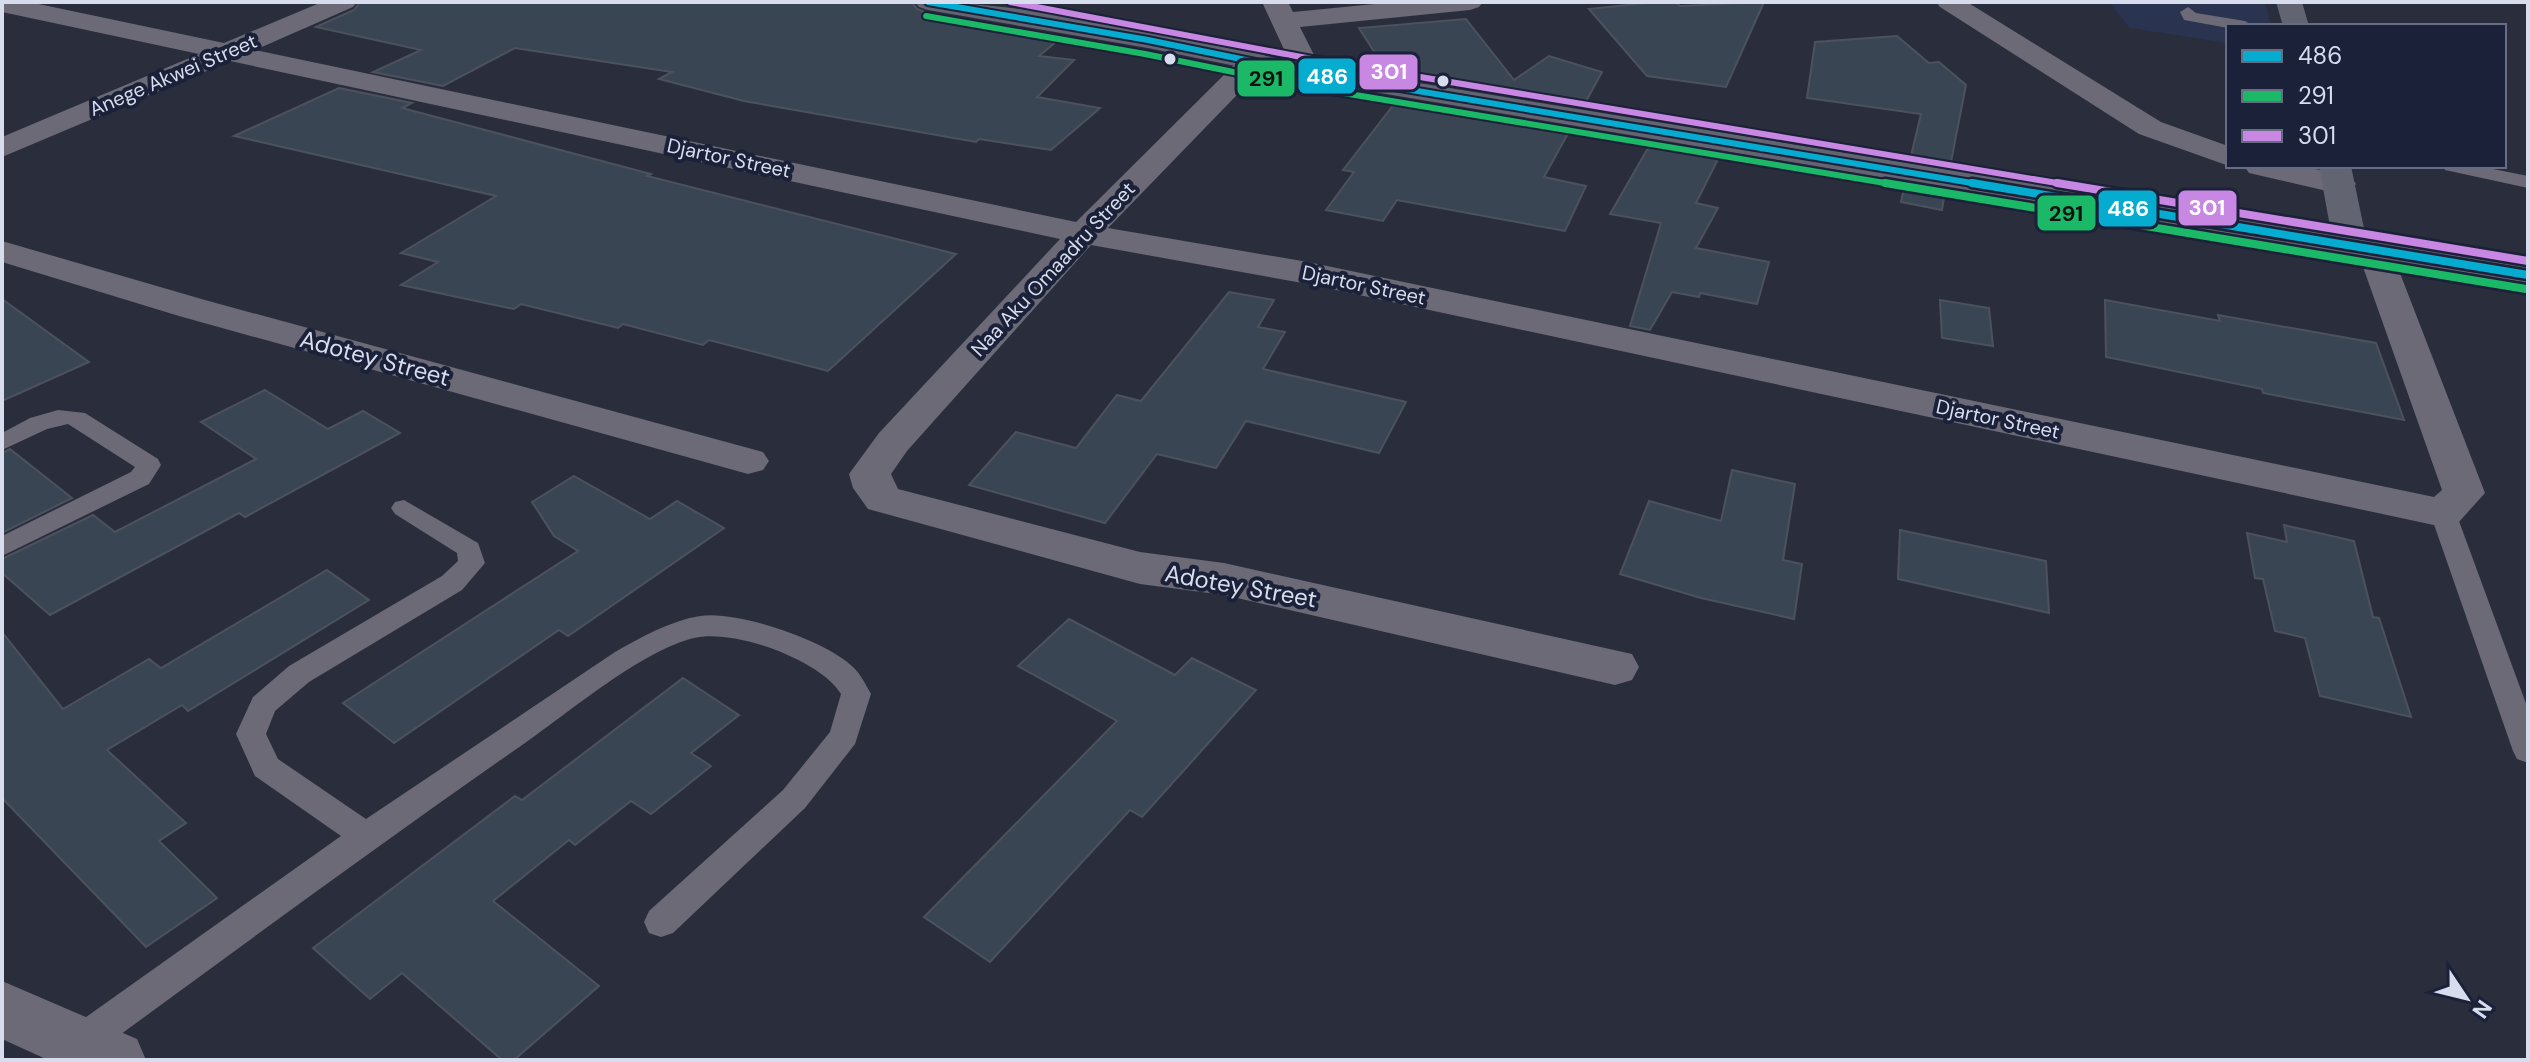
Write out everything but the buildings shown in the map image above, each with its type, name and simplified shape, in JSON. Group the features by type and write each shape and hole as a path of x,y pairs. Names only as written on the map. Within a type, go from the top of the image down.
{"main road":[{"path":"928,2 1309,73 2528,275"},
{"path":"2289,2 2295,24"},
{"path":"2337,175 2362,248"}],"street":[{"name":"Anege Akwei Street","path":"2,148 344,2"},
{"path":"1309,73 1280,11 1470,2"},
{"path":"1949,2 2150,128 2226,156"},
{"name":"Djartor Street","path":"2,4 1083,234 1308,273 2443,513"},
{"name":"Naa Aku Omaadru Street","path":"874,488 870,474 893,442 1083,234 1254,61"},
{"path":"2277,168 2337,175"},
{"path":"2362,248 2464,493 2443,513"},
{"name":"Adotey Street","path":"2,251 192,308 748,461"},
{"name":"Adotey Street","path":"874,488 883,499 1140,568 1224,579 1615,667"},
{"path":"2,1009 96,1052"}],"lane":[{"path":"2283,2 2289,2"},
{"path":"2188,12 2189,17 2233,24"},
{"path":"2462,168 2528,182"},
{"path":"2,442 57,417 69,416 77,418 149,465 140,478 2,547"},
{"path":"366,836 266,767 251,734 263,705 299,674 452,583 472,563 469,549 404,508"},
{"path":"2443,513 2528,751"},
{"path":"96,1052 366,836 625,659 669,634 711,624 746,631 796,648 842,673 856,694 844,736 794,799 661,922"}],"shaded area":[{"path":"2109,2 2265,2 2270,24 2226,24 2226,43 2130,28"}],"transit line":[{"name":"486","path":"928,2 1148,40 1309,73 2528,275"},
{"name":"301","path":"1010,2 1312,59 2528,261"},
{"name":"291","path":"926,16 1145,54 1307,87 2526,289"}]}
